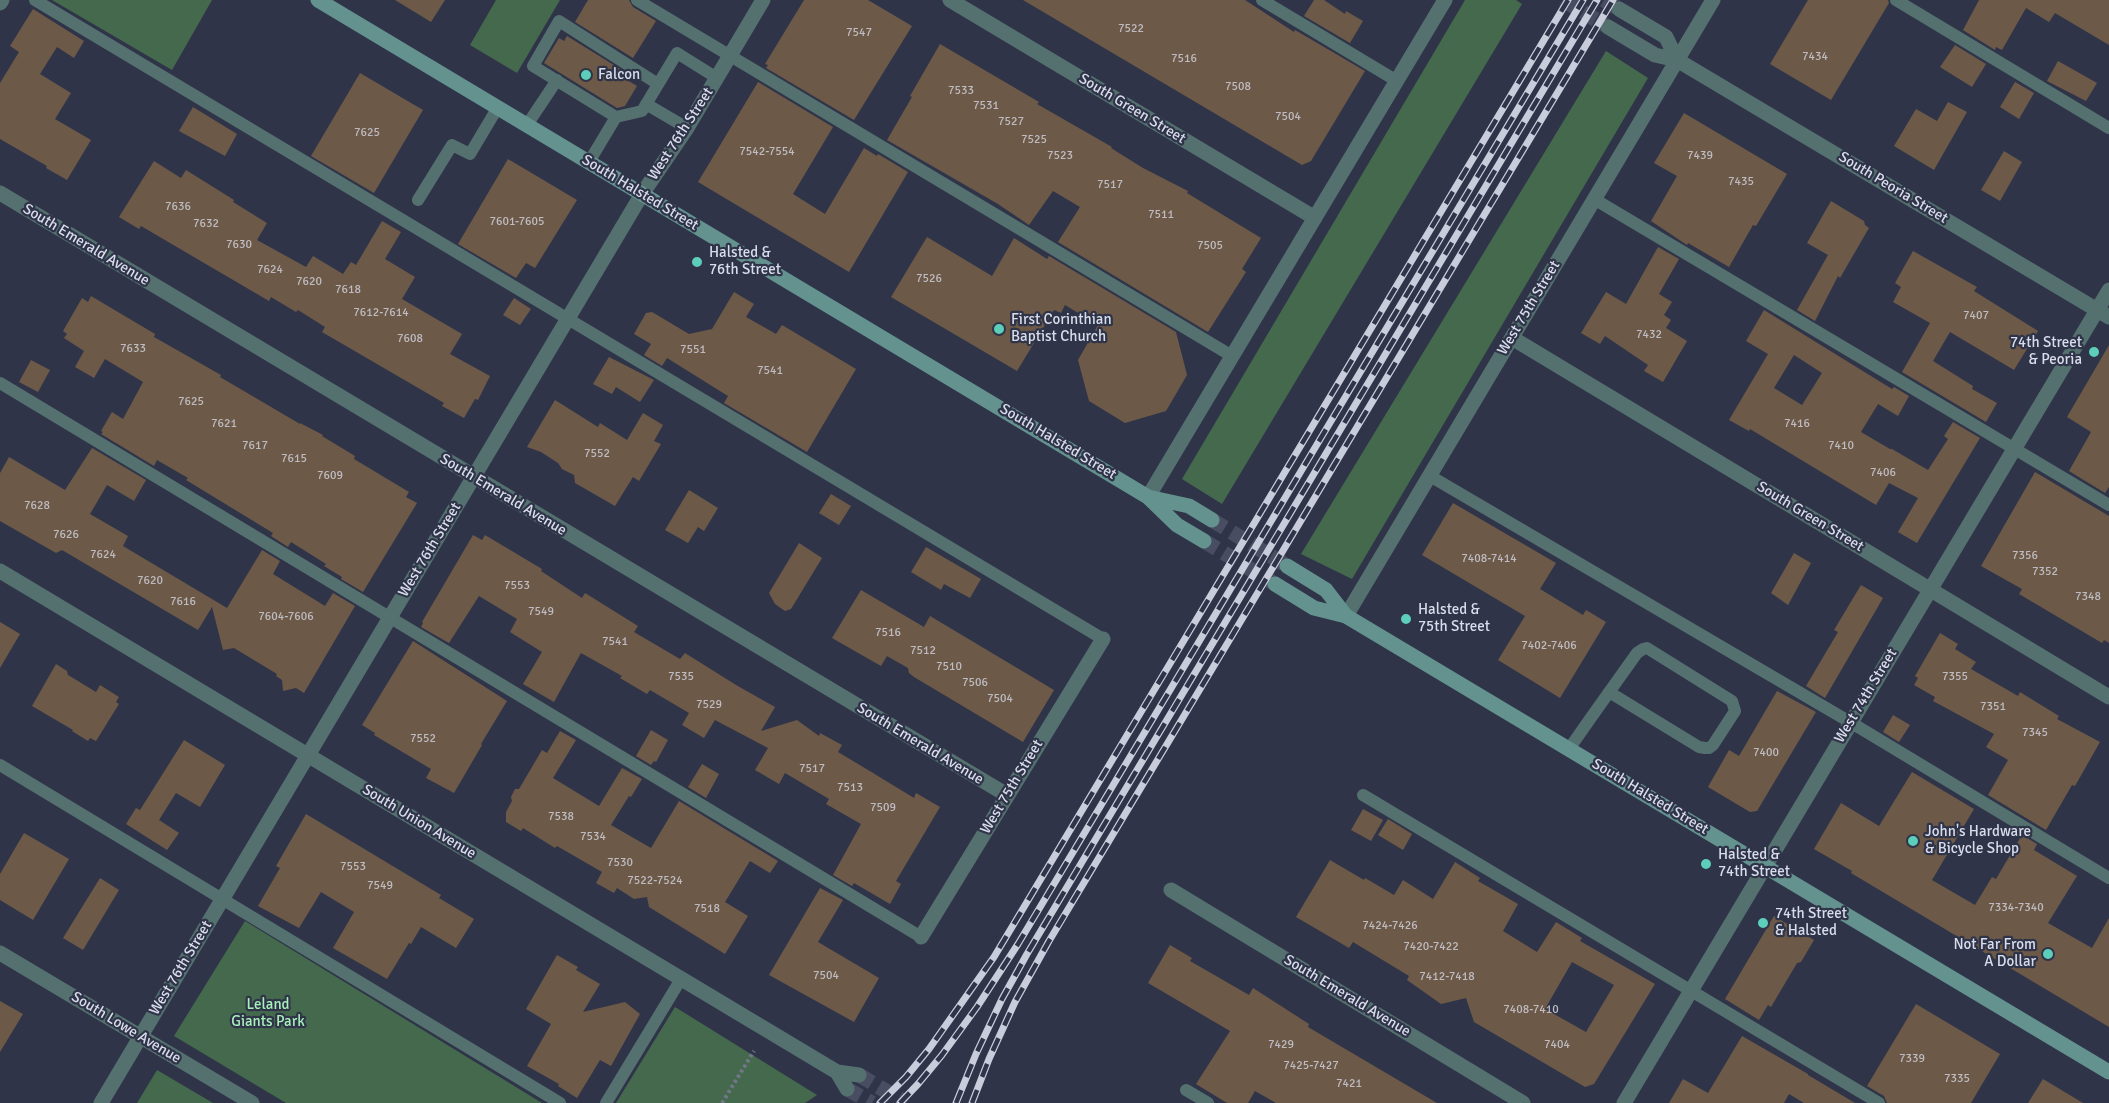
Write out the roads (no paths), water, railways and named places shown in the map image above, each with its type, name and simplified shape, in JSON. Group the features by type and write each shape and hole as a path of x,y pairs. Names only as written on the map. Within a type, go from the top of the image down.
{"main road":[{"name":"South Halsted Street","path":"318,0 1148,497 1177,525 1204,541"},
{"name":"South Halsted Street","path":"1148,497 1189,506 1212,520"},
{"name":"South Halsted Street","path":"1287,566 1326,590 1346,616"},
{"name":"South Halsted Street","path":"1275,584 1314,608 1346,616 2109,1072"}],"street":[{"name":"West 76th Street","path":"100,1103 642,194 687,128 763,0"},
{"name":"South Green Street","path":"950,0 1315,218"},
{"path":"1148,497 1445,0"},
{"name":"West 75th Street","path":"1346,616 1713,0"},
{"name":"South Peoria Street","path":"1619,9 1666,37 1677,60"},
{"name":"South Peoria Street","path":"1608,27 1655,55 1677,60 2103,313"},
{"name":"South Emerald Avenue","path":"0,193 1007,795"},
{"name":"West 74th Street","path":"1624,1103 2014,448 2103,313 2109,290"},
{"name":"South Green Street","path":"1512,338 2109,697"},
{"name":"South Union Avenue","path":"0,571 837,1072 859,1075"},
{"name":"West 75th Street","path":"921,936 1103,639"},
{"name":"South Emerald Avenue","path":"1172,890 1523,1103"},
{"name":"South Lowe Avenue","path":"0,953 252,1103"},
{"name":"South Union Avenue","path":"837,1072 847,1089"}],"lane":[{"path":"35,0 1103,639"},
{"path":"637,0 1232,356"},
{"path":"1262,0 1397,81"},
{"path":"1896,0 2109,128"},
{"path":"658,84 559,21 533,66 616,117 642,111 677,53 717,78"},
{"path":"527,125 557,80"},
{"path":"646,104 687,128"},
{"path":"418,200 452,145 470,154 498,107"},
{"path":"589,162 616,117"},
{"path":"1594,199 2109,506"},
{"path":"0,383 921,936"},
{"path":"1430,476 1850,722 2109,878"},
{"path":"1569,749 1637,653 1647,648 1732,701 1735,711 1713,745 1705,748 1610,692"},
{"path":"0,765 560,1103"},
{"path":"1363,795 1879,1103"},
{"path":"606,1103 681,979"},
{"path":"1186,1090 1208,1103"}],"tunnel":[{"path":"1563,0 1608,27"},
{"path":"1604,0 1619,9"},
{"path":"1212,520 1287,566"},
{"path":"1204,541 1275,584"},
{"path":"859,1075 906,1103"},
{"path":"847,1089 872,1103"}],"railway":[{"path":"880,1103 929,1049 994,957 1568,0"},
{"path":"900,1103 942,1055 1018,944 1583,0"},
{"path":"956,1103 1002,999 1027,954 1597,0"},
{"path":"972,1103 1015,1002 1049,941 1613,0"}],"place":[{"name":"Falcon","path":"586,75"},
{"name":"Halsted & 76th Street","path":"697,262"},
{"name":"First Corinthian Baptist Church","path":"999,329"},
{"name":"74th Street & Peoria","path":"2094,352"},
{"name":"Halsted & 75th Street","path":"1406,619"},
{"name":"John's Hardware & Bicycle Shop","path":"1913,841"},
{"name":"Halsted & 74th Street","path":"1706,864"},
{"name":"74th Street & Halsted","path":"1763,923"},
{"name":"Not Far From A Dollar","path":"2048,954"}],"park label":[{"name":"Leland Giants Park","path":"268,1014"}]}
